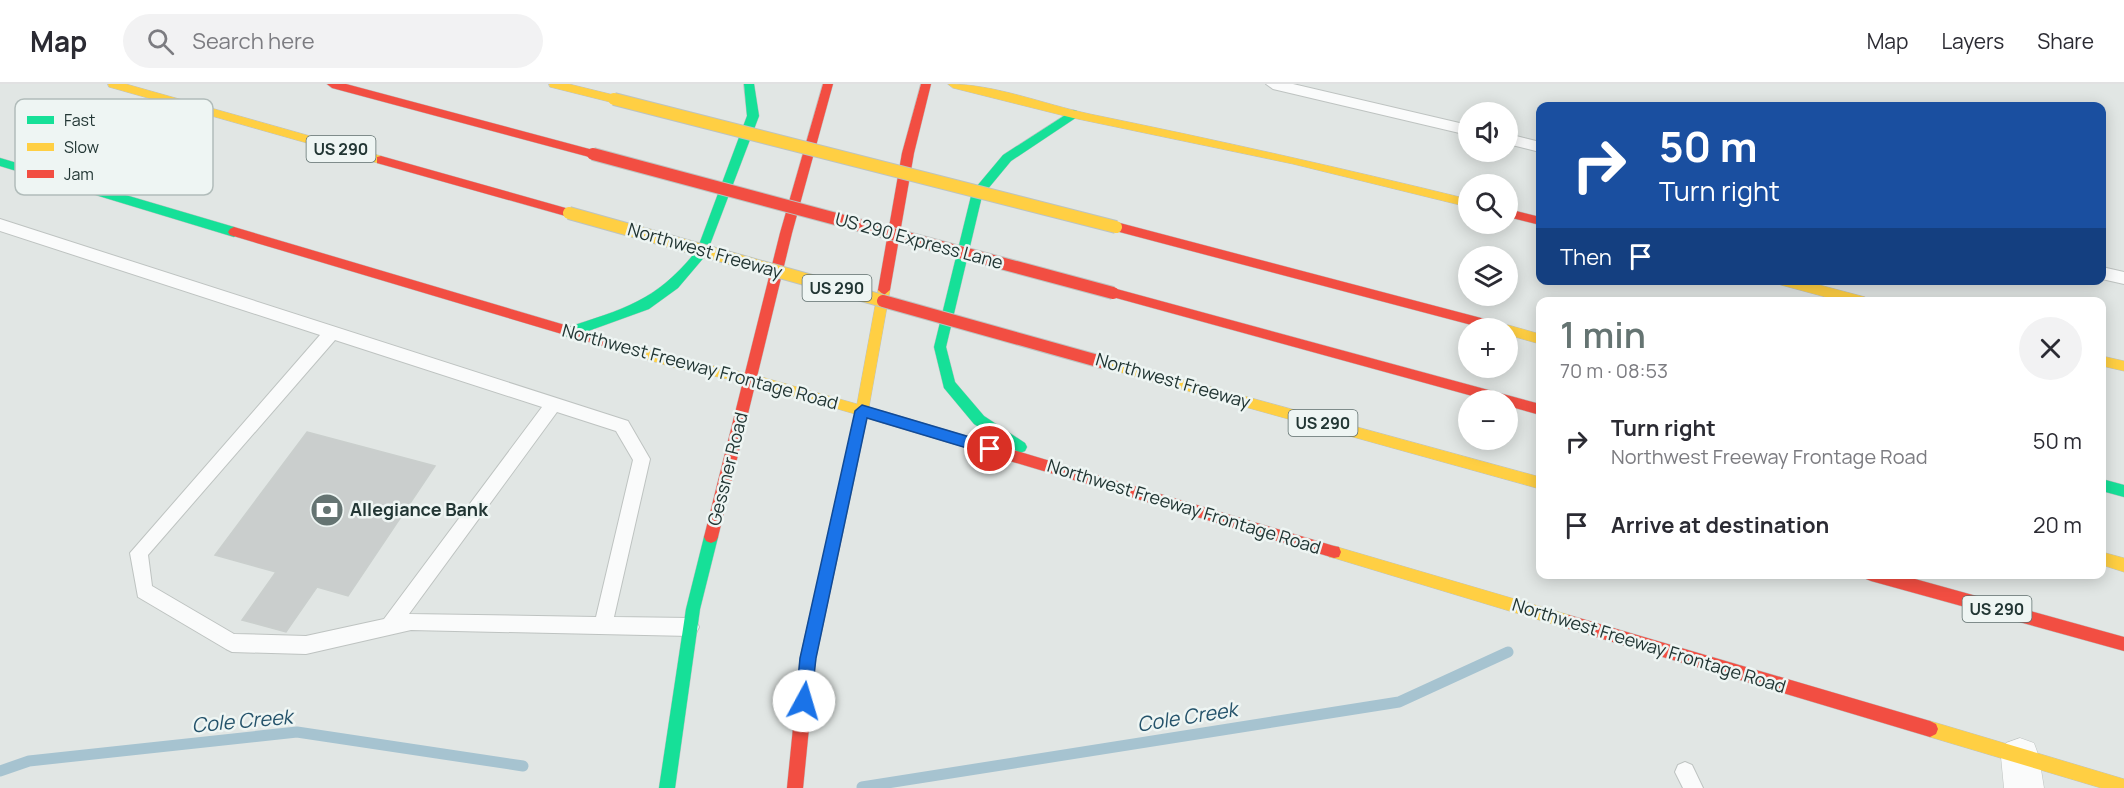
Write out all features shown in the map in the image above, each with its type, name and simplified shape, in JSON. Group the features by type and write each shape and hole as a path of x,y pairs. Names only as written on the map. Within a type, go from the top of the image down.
{"main road":[{"name":"Northwest Freeway","path":"113,84 166,99"},
{"name":"US 290 Express Lane","path":"332,84 1466,390"},
{"path":"554,84 1462,318"},
{"path":"570,332 651,305 678,285 690,271 702,252 753,116 749,84"},
{"name":"Gessner Road","path":"667,788 690,627 786,233 828,84"},
{"path":"795,788 808,658 862,411 908,153 926,84"},
{"path":"952,84 1073,114 1293,160 1458,201"},
{"name":"Northwest Freeway","path":"213,112 1536,482"},
{"path":"1051,467 979,420 949,384 940,346 976,195 980,187 989,172 1011,153 1073,114"},
{"name":"Northwest Freeway Frontage Road","path":"0,162 15,166"},
{"name":"Northwest Freeway Frontage Road","path":"111,195 676,363 751,379 1051,467 2022,772 2124,787"},
{"path":"1518,216 1536,220"},
{"path":"1800,285 1846,297"},
{"path":"1518,333 1536,338"},
{"path":"2106,362 2124,366"},
{"name":"US 290 Express Lane","path":"1518,404 1536,409"},
{"path":"2106,486 2124,491"},
{"path":"2106,560 2124,565"},
{"name":"US 290","path":"1889,579 2124,644"}],"lane":[{"path":"1273,84 1458,128"},
{"path":"1518,142 1536,146"},
{"path":"0,225 622,426 642,459 603,625"},
{"path":"2106,274 2124,278"},
{"path":"332,333 139,553 144,591 232,643 306,645 411,622 690,627"},
{"path":"389,627 554,404"}],"building":[{"name":"Allegiance Bank","path":"307,432 435,466 348,596 317,587 286,632 242,620 276,572 215,555"}],"waterway":[{"name":"Cole Creek","path":"862,787 1399,702 1508,652"},
{"name":"Cole Creek","path":"0,771 29,761 297,732 523,766"}],"traffic: fast":[{"path":"570,332 628,313 659,296 674,285 702,252 753,116 749,84"},
{"path":"1020,447 979,420 949,384 940,347 976,195 1007,158 1073,114"},
{"path":"0,162 15,166"},
{"path":"110,195 234,232"},
{"path":"2106,486 2124,491"},
{"path":"667,788 693,609 711,537"}],"traffic: slow":[{"path":"113,84 166,99"},
{"path":"554,84 614,99"},
{"path":"953,84 1073,114 1293,160 1458,201"},
{"path":"614,99 1116,227"},
{"path":"213,112 381,160"},
{"path":"569,213 883,301"},
{"path":"1800,285 1846,297"},
{"path":"836,532 862,411 884,290"},
{"path":"1518,333 1536,338"},
{"path":"619,346 676,363 751,379 883,417"},
{"path":"2106,362 2124,366"},
{"path":"1105,363 1536,482"},
{"path":"1334,552 1569,622"},
{"path":"2106,560 2124,565"},
{"path":"1930,729 2124,787"}],"traffic: jam":[{"path":"332,84 593,154"},
{"path":"711,537 786,233 828,84"},
{"path":"884,290 908,153 926,84"},
{"path":"593,154 1113,293"},
{"path":"381,160 569,213"},
{"path":"1518,216 1536,220"},
{"path":"1116,227 1462,318"},
{"path":"234,232 619,346"},
{"path":"1113,293 1468,390"},
{"path":"883,301 1105,363"},
{"path":"1518,404 1536,409"},
{"path":"883,417 1334,552"},
{"path":"795,788 808,658 836,532"},
{"path":"1889,579 2124,644"},
{"path":"1569,622 1930,729"}],"place":[{"name":"Allegiance Bank","path":"327,510"}],"route":[{"path":"804,701 808,658 862,411 990,449"}]}
